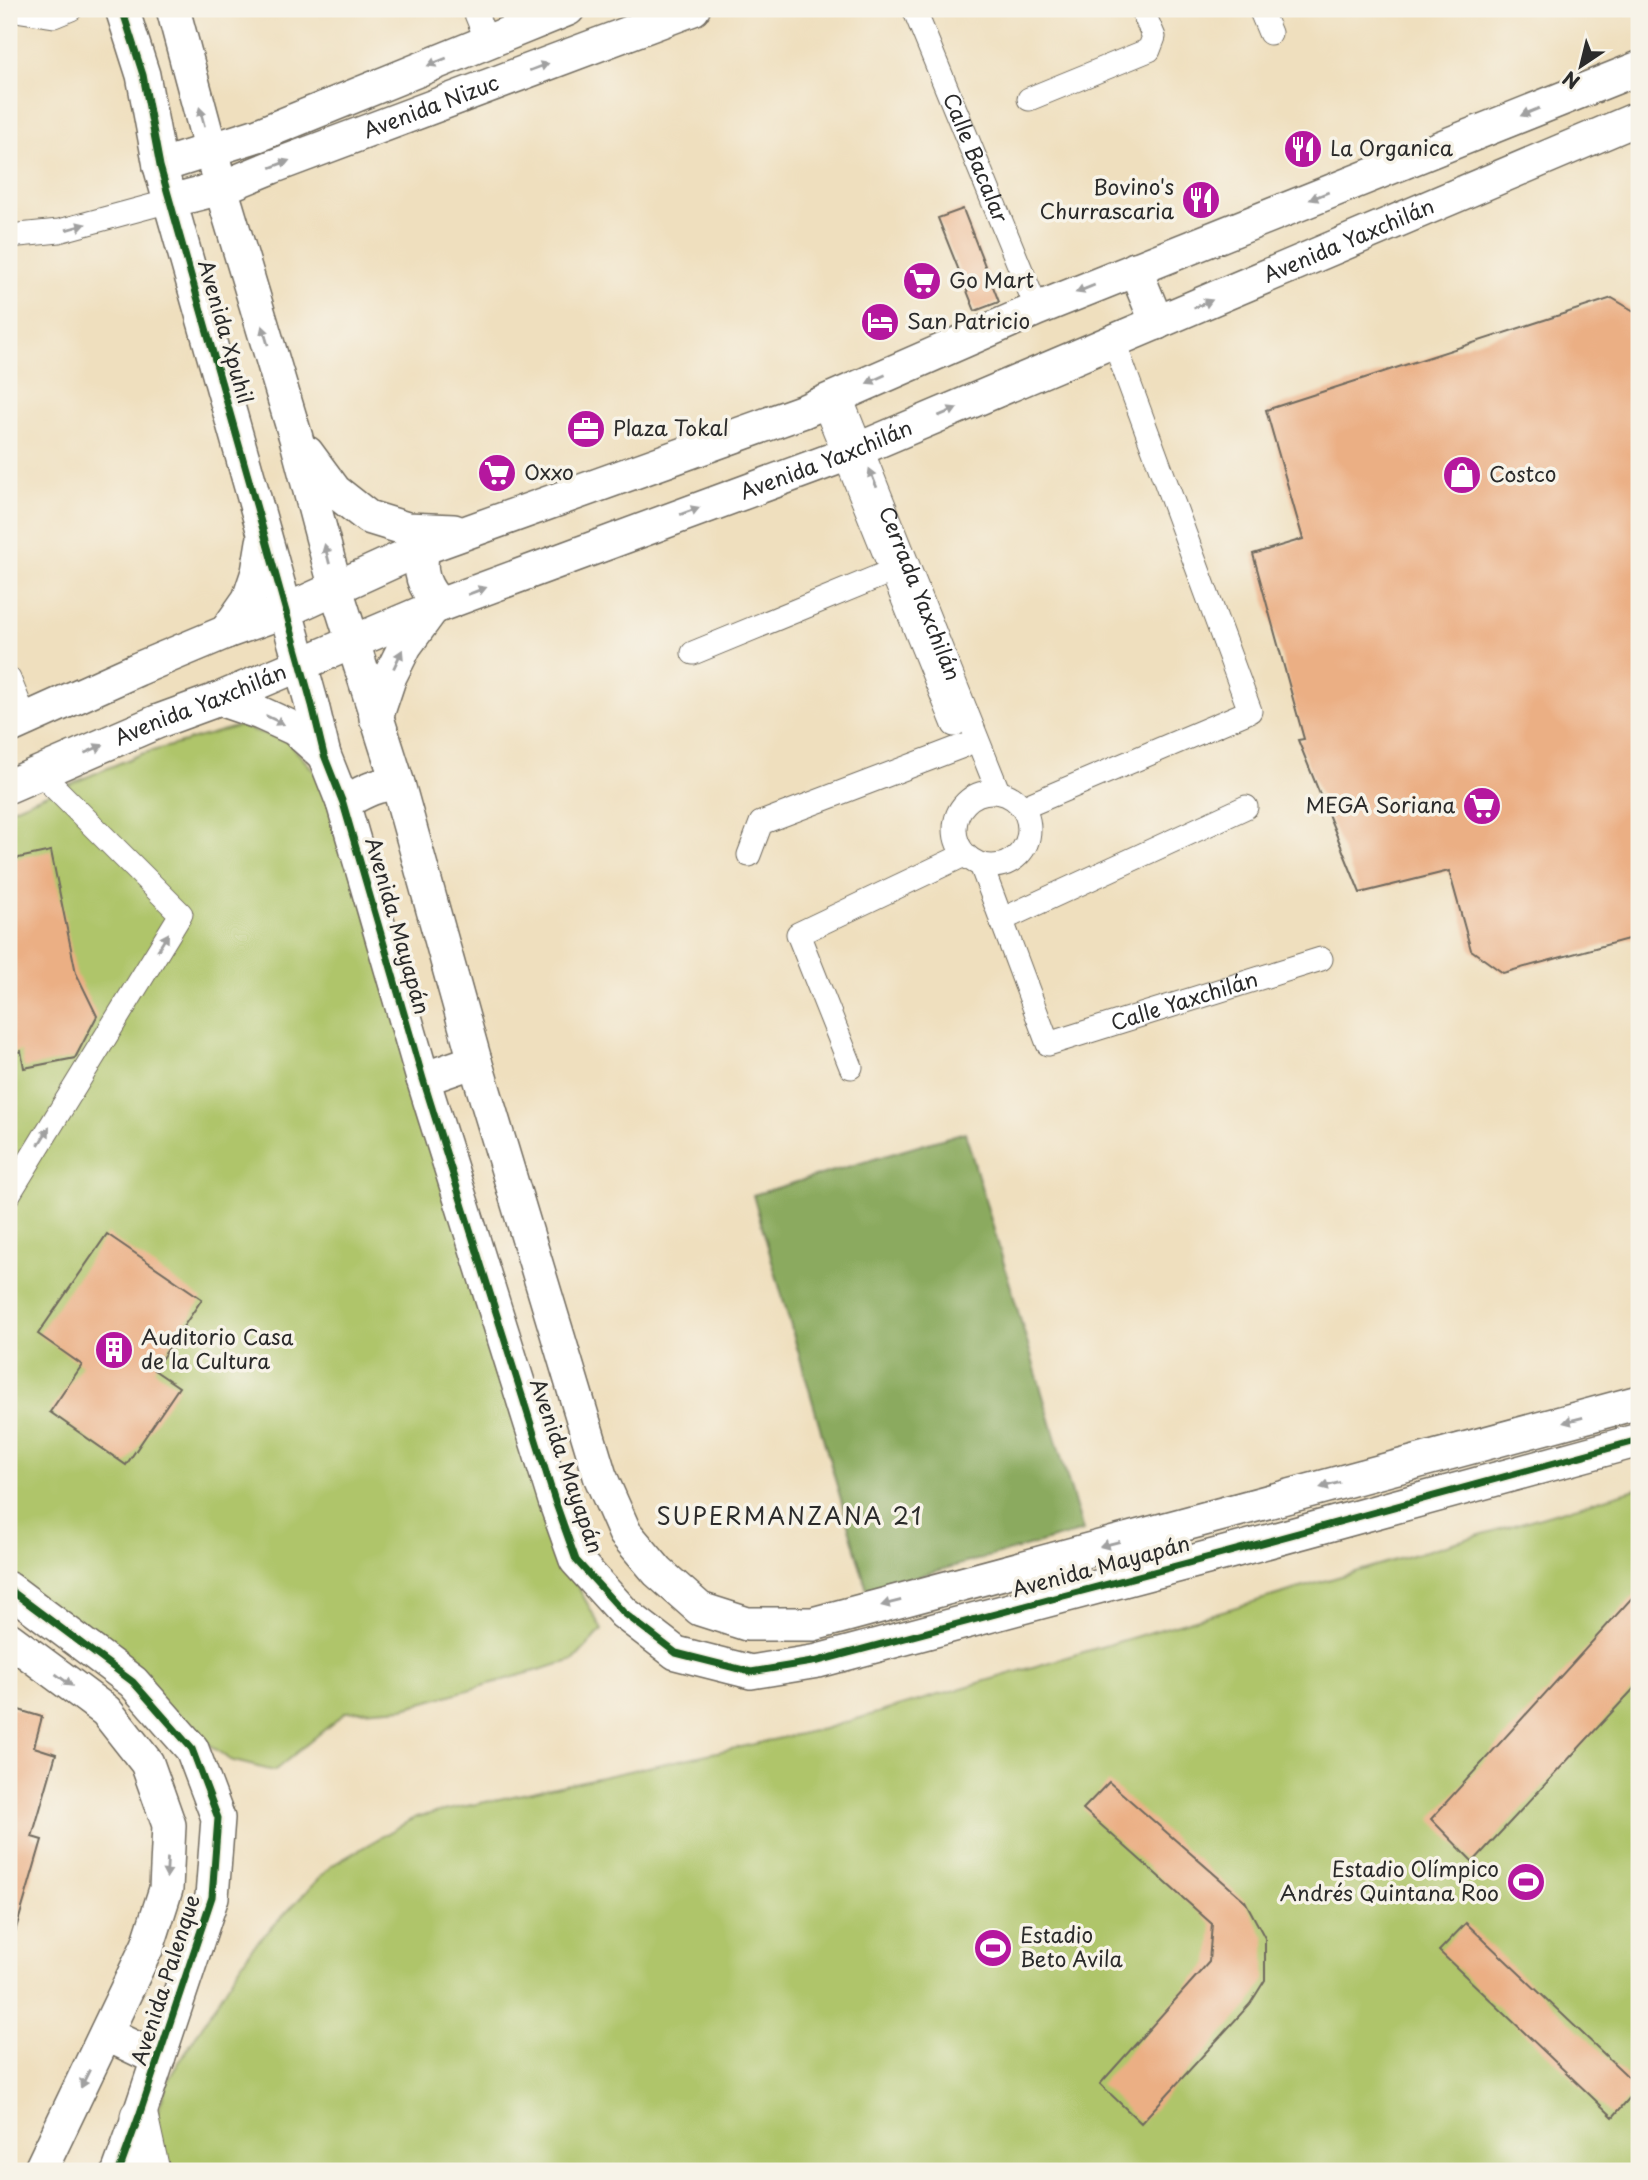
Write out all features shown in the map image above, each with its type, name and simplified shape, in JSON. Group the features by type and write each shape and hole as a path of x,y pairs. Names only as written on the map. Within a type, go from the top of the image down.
{"main road":[{"path":"139,2116 151,2171"}],"street":[{"path":"9,9 54,16 72,9"},
{"name":"Avenida Xpuhil","path":"122,9 160,166 163,203 301,663"},
{"name":"Avenida Xpuhil","path":"173,9 221,188 296,438 336,589 354,643"},
{"path":"474,9 487,41"},
{"name":"Avenida Nizuc","path":"160,166 271,130 568,9"},
{"name":"Avenida Nizuc","path":"163,203 221,188 693,9"},
{"name":"Calle Bacalar","path":"914,9 1037,309"},
{"path":"1029,99 1149,50 1154,37 1142,9"},
{"path":"1260,9 1270,33"},
{"path":"9,679 18,724 138,669 226,632 285,611 424,548 832,399 1037,309 1639,68"},
{"path":"9,236 59,232 163,203 134,100 140,80"},
{"name":"Avenida Yaxchilán","path":"9,786 436,607 853,452 1639,118"},
{"path":"1135,269 1157,323"},
{"path":"1024,807 1250,711 1114,342"},
{"name":"Cerrada Yaxchilán","path":"832,399 990,792"},
{"path":"296,438 335,491 368,517 407,529 471,532"},
{"name":"Cerrada Yaxchilán","path":"853,452 892,571 963,746 990,792"},
{"path":"226,632 249,598 258,572 264,533"},
{"path":"376,718 390,676 405,646 436,607 422,579 421,561 424,548"},
{"path":"692,653 892,571"},
{"name":"Avenida Mayapán","path":"354,643 398,784 475,1061 600,1476 625,1533 657,1572 701,1608 747,1624 813,1624 1639,1402"},
{"name":"Avenida Mayapán","path":"301,663 324,755 343,803 423,1079 555,1501 576,1560 624,1613 676,1653 751,1672 818,1661 1639,1440"},
{"path":"138,669 157,692 159,721"},
{"path":"219,699 295,729 324,755"},
{"path":"749,855 761,823 963,746"},
{"path":"9,1195 181,914 40,773"},
{"path":"343,803 372,787 388,783 398,784"},
{"path":"851,1068 798,934 973,860 1000,866 1017,858 1028,843 1030,825 1024,807 1012,797 990,792 968,800 959,812 954,826 957,842 973,860 1001,920 1246,807"},
{"name":"Calle Yaxchilán","path":"1001,920 1048,1044 1321,959"},
{"path":"423,1079 475,1061"},
{"path":"1374,1473 1384,1510"},
{"name":"Avenida Palenque","path":"9,1588 133,1682 192,1749 218,1818 212,1897 119,2171"},
{"name":"Avenida Palenque","path":"9,1639 106,1711 147,1763 169,1825 166,1889 148,1945 40,2171"},
{"path":"106,2034 159,2059"}],"green space":[{"path":"239,726 287,741 329,787 535,1493 552,1540 602,1630 574,1660 404,1708 346,1712 274,1771 230,1760 9,1592 9,810 141,754"},
{"path":"965,1132 1083,1531 867,1590 753,1195"},
{"path":"1639,1488 1639,2171 137,2171 169,2078 251,1949 331,1866 416,1817 823,1729"}],"building":[{"path":"963,209 999,302 975,311 938,218"},
{"name":"Costco","path":"1612,298 1639,314 1639,936 1503,973 1471,950 1449,871 1360,893 1298,740 1304,739 1253,554 1303,539 1266,410"},
{"path":"51,851 76,973 97,1016 75,1058 24,1068 21,1051 9,1054 9,860"},
{"name":"Auditorio Casa de la Cultura","path":"107,1234 202,1299 154,1370 179,1387 126,1465 50,1412 82,1365 38,1334"},
{"path":"1639,1590 1639,1683 1473,1862 1431,1819"},
{"path":"9,1707 42,1717 34,1747 56,1754 32,1837 42,1840 13,1939 9,1938"},
{"path":"1109,1782 1245,1901 1265,1938 1265,1980 1250,2004 1141,2123 1100,2084 1209,1962 1212,1924 1083,1809"},
{"path":"1466,1923 1639,2087 1613,2117 1439,1951"}],"cycle path":[{"path":"122,9 143,75 160,166 324,755 343,803 423,1079 555,1501 576,1560 624,1613 676,1653 751,1672 818,1661 1639,1440"},
{"path":"9,1589 133,1682 192,1749 218,1818 212,1897 119,2171"}],"place":[{"name":"La Organica","path":"1303,149"},
{"name":"Bovino's Churrascaria","path":"1201,200"},
{"name":"Go Mart","path":"922,281"},
{"name":"San Patricio","path":"880,322"},
{"name":"Plaza Tokal","path":"586,429"},
{"name":"Oxxo","path":"497,473"},
{"name":"Costco","path":"1462,475"},
{"name":"MEGA Soriana","path":"1482,806"},
{"name":"Auditorio Casa de la Cultura","path":"114,1350"},
{"name":"Estadio Olímpico Andrés Quintana Roo","path":"1526,1882"},
{"name":"Estadio Beto Avila","path":"993,1948"}],"district":[{"name":"SUPERMANZANA 21","path":"790,1517"}]}
